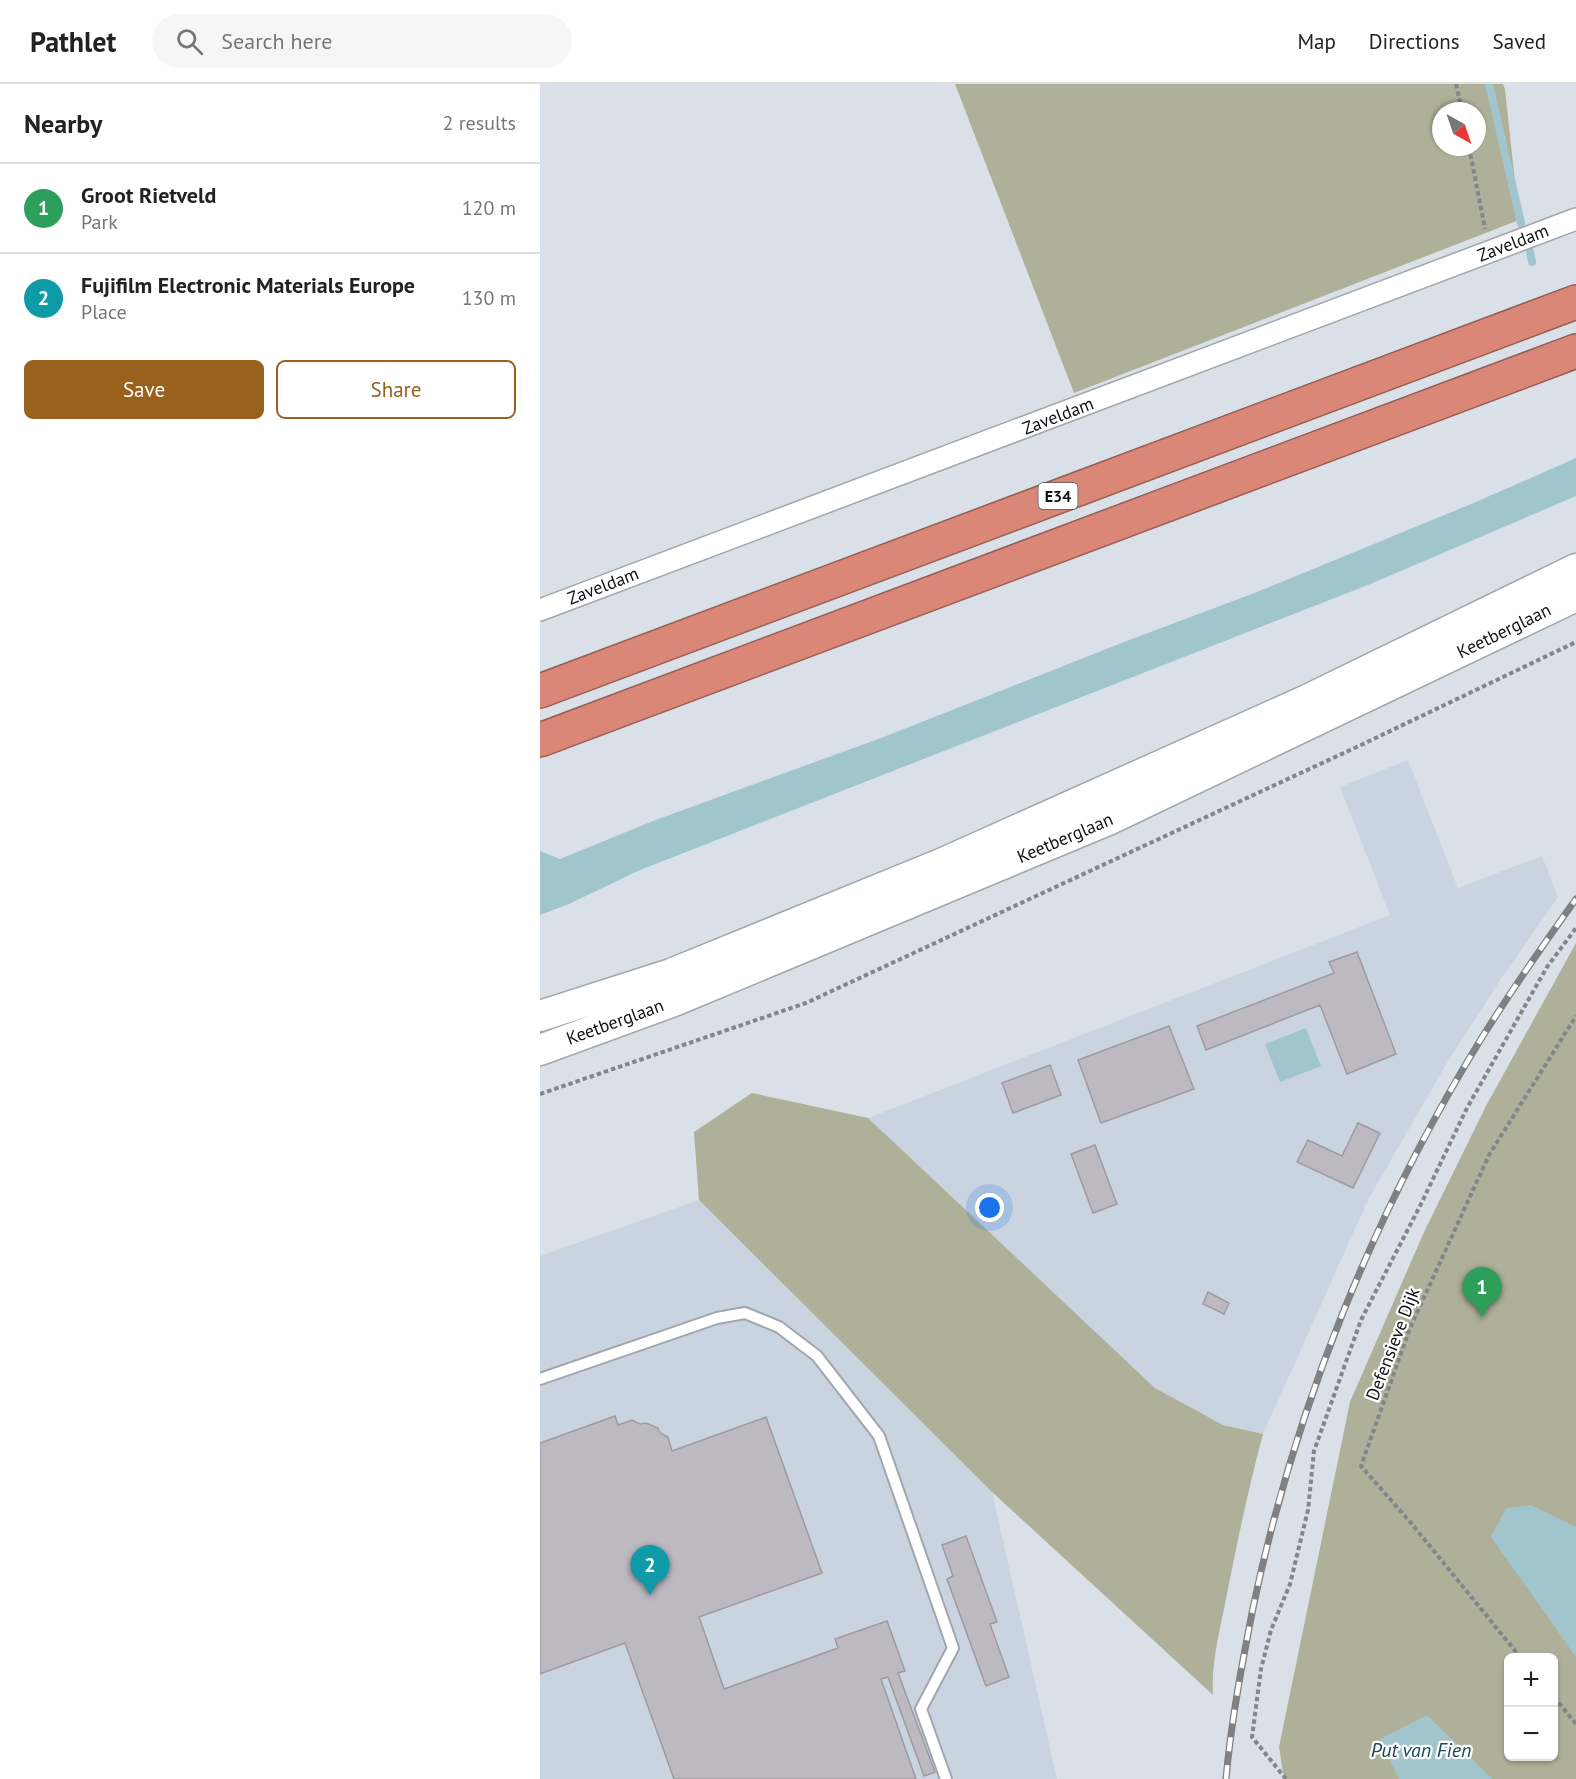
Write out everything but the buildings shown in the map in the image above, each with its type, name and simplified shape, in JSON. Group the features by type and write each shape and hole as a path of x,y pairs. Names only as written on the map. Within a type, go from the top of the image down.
{"highway":[{"name":"E34","path":"540,691 1576,302"},
{"path":"540,740 1576,351"}],"main road":[{"name":"Keetberglaan","path":"540,1016 671,974 941,864 1305,701 1576,569"},
{"name":"Keetberglaan","path":"540,1050 674,1000 1108,820 1576,596"}],"street":[{"name":"Zaveldam","path":"540,610 1576,219"}],"lane":[{"path":"540,1379 717,1318 745,1313 779,1327 817,1356 879,1436 953,1648 921,1709 946,1779"}],"path":[{"path":"1456,84 1460,102"},
{"path":"1471,156 1490,252"},
{"path":"540,1094 806,1003 1361,745 1576,642"},
{"path":"1286,1779 1252,1737 1261,1669 1271,1630 1290,1584 1308,1509 1314,1451 1361,1320 1467,1108 1547,967 1576,928"},
{"name":"Defensieve Dijk","path":"1517,1653 1411,1523 1361,1466 1410,1328 1489,1155 1576,1016"},
{"path":"1558,1702 1576,1724"}],"shaded area":[{"path":"1408,760 1458,888 1542,856 1558,897 1448,1061 1368,1200 1263,1434 1223,1425 1155,1388 868,1118 1390,915 1340,787"},
{"path":"699,1200 992,1492 1057,1779 540,1779 540,1256"}],"green space":[{"path":"955,84 1503,84 1519,220 1074,393"},
{"path":"1576,943 1576,1779 1284,1779 1279,1747 1350,1402 1424,1232 1486,1106"},
{"path":"752,1093 868,1118 1155,1388 1223,1425 1263,1434 1242,1519 1218,1638 1214,1660 1213,1695 992,1492 699,1200 694,1132"}],"water":[{"path":"1576,458 1576,496 1368,585 640,870 569,904 540,915 540,851 560,859 653,821 881,738 1257,592 1476,502"},
{"path":"1306,1028 1321,1066 1280,1082 1265,1044"},
{"path":"1531,1505 1576,1527 1576,1657 1491,1537 1506,1508"},
{"name":"Put van Fien","path":"1427,1715 1492,1779 1399,1779 1380,1739"}],"waterway":[{"path":"1489,84 1521,223"},
{"path":"1530,251 1532,262"}],"railway":[{"path":"1226,1779 1241,1672 1270,1533 1315,1386 1343,1313 1406,1173 1442,1105 1492,1021 1576,899"}],"place":[{"name":"Groot Rietveld","path":"1482,1317"},
{"name":"Fujifilm Electronic Materials Europe","path":"650,1595"}]}
